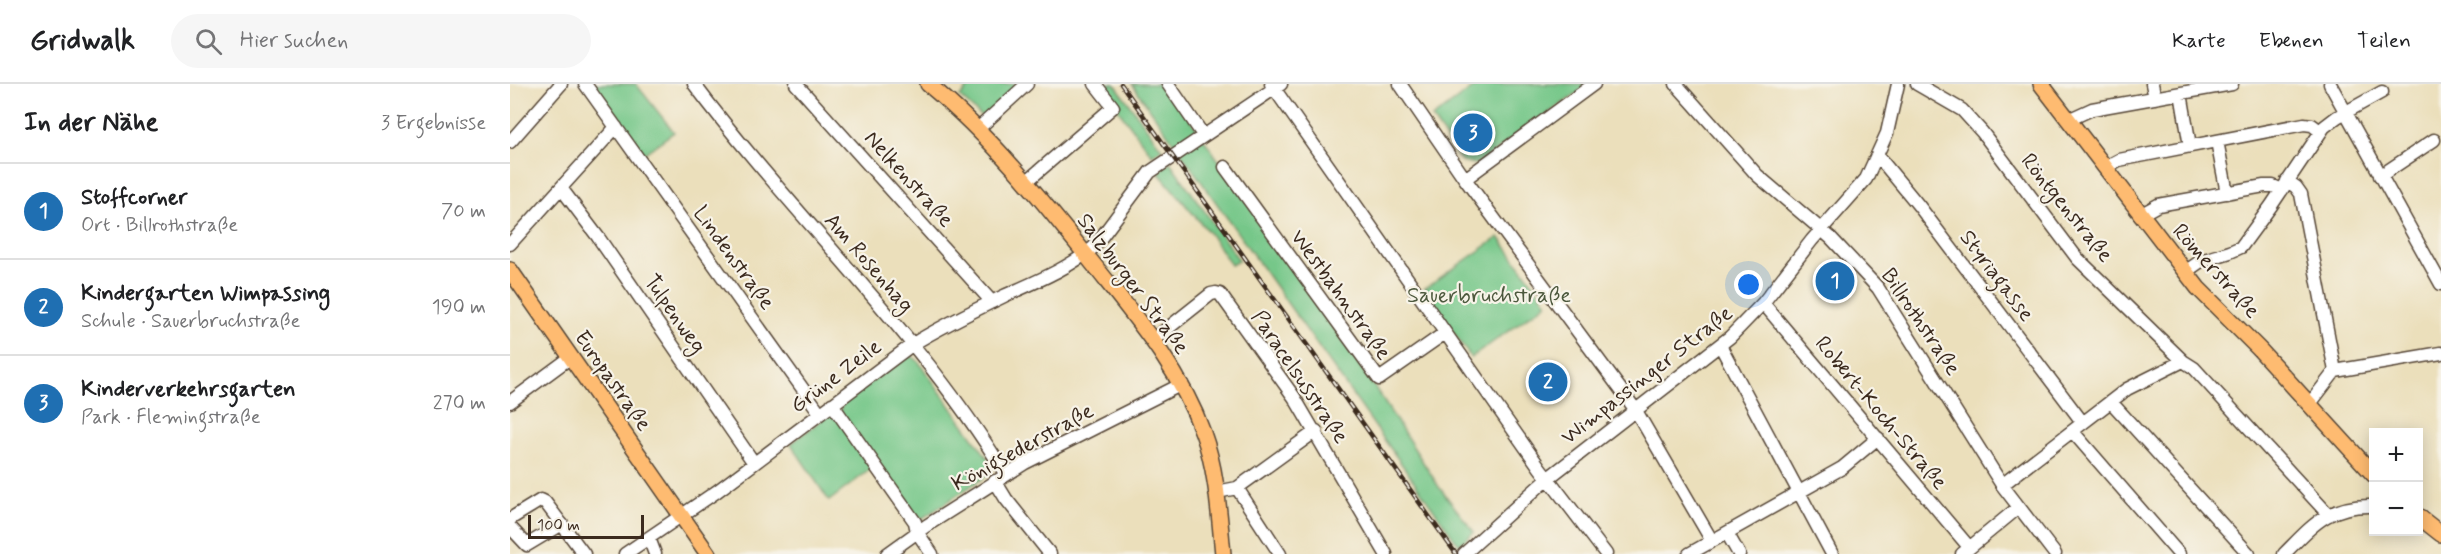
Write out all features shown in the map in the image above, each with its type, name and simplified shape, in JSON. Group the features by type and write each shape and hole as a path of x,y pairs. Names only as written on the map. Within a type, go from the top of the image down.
{"main road":[{"name":"Salzburger Straße","path":"928,84 979,128 1026,182 1153,340 1182,384 1204,435 1217,492 1223,554"},
{"name":"Römerstraße","path":"2041,84 2185,272 2369,472"},
{"name":"Europastraße","path":"510,270 708,554"},
{"path":"2423,518 2441,519"},
{"path":"2423,520 2441,534"}],"street":[{"path":"510,142 561,84"},
{"name":"Lindenstraße","path":"585,84 820,413"},
{"name":"Am Rosenhag","path":"694,84 749,155 913,344 1000,478 1006,500 1050,554"},
{"name":"Nelkenstraße","path":"796,84 992,302"},
{"path":"979,128 1027,84"},
{"path":"1026,182 1113,107 1095,84"},
{"path":"1168,84 1203,135"},
{"path":"1400,84 1466,179 1635,409 1712,541"},
{"path":"1466,179 1594,84"},
{"name":"Billrothstraße","path":"1676,84 1725,142 1757,175 1821,230 1866,274 1888,303 2002,486 2055,554"},
{"name":"Wimpassinger Straße","path":"1464,554 1548,479 1720,345 1763,303 1821,230 1866,179 1887,133 1898,84"},
{"name":"Röntgenstraße","path":"1917,84 1962,110 1982,132 2077,258 2183,361 2194,368 2328,514"},
{"path":"2152,84 2155,98"},
{"path":"2068,120 2092,110 2232,84"},
{"path":"2330,84 2441,284"},
{"path":"1275,85 1548,479 1606,554"},
{"name":"Grüne Zeile","path":"625,554 754,463 913,344 992,302 1066,267 1085,254 1094,247 1150,172 1275,85"},
{"path":"2185,272 2201,261 2241,247 2328,122 2382,92"},
{"path":"2181,93 2190,146"},
{"path":"2104,168 2119,159 2304,124 2312,125 2320,131"},
{"path":"510,244 616,127"},
{"path":"2217,141 2227,192"},
{"path":"2380,176 2434,141"},
{"name":"Styriagasse","path":"1877,155 1920,206 2083,423"},
{"name":"Westbahnstraße","path":"1225,167 1379,379 1445,333"},
{"path":"2140,214 2158,205 2227,192 2269,185 2296,187 2301,194 2335,371"},
{"name":"Tulpenweg","path":"561,188 754,463"},
{"name":"Paracelsusstraße","path":"1153,340 1211,294 1216,292 1220,294 1316,431 1386,554"},
{"name":"Robert-Koch-Straße","path":"1763,303 1878,438 1966,551"},
{"path":"1720,345 1832,554"},
{"path":"2309,405 2335,371 2441,353"},
{"path":"510,402 571,357"},
{"path":"2002,486 2127,389 2183,361"},
{"name":"Königsederstraße","path":"887,554 916,532 1000,478 1182,384"},
{"path":"2111,402 2249,554"},
{"path":"832,404 915,522 916,532 932,554"},
{"path":"1217,492 1237,488 1316,431"},
{"path":"2073,432 2179,554"},
{"path":"1689,554 1842,468 1878,438"},
{"path":"1237,488 1280,554"},
{"path":"510,519 541,500 546,502 584,554"},
{"path":"2284,554 2328,514 2358,505 2369,506"},
{"path":"1966,551 2019,507"},
{"path":"510,527 527,545 562,524"},
{"path":"1727,533 1738,554"},
{"path":"649,538 655,554"}],"green space":[{"path":"592,84 636,84 674,132 642,155"},
{"path":"971,84 1014,84 1017,88 983,118 960,97"},
{"path":"1099,84 1115,84 1162,149 1152,155"},
{"path":"1132,84 1166,84 1374,386 1439,487 1474,532 1459,545"},
{"path":"1478,84 1590,84 1477,164 1462,162 1432,118"},
{"path":"1170,162 1239,260 1231,265 1210,234 1158,172"},
{"name":"Sauerbruchstraße","path":"1499,237 1547,303 1471,358 1424,289"},
{"path":"912,356 918,361 990,461 992,469 988,475 923,518 915,518 840,412 842,404 904,357"},
{"path":"829,414 835,414 872,468 829,501 791,444"}],"railway":[{"path":"1121,84 1456,554"}],"place":[{"name":"Kinderverkehrsgarten","path":"1473,133"},
{"name":"Stoffcorner","path":"1835,281"},
{"name":"Kindergarten Wimpassing","path":"1548,382"}]}
